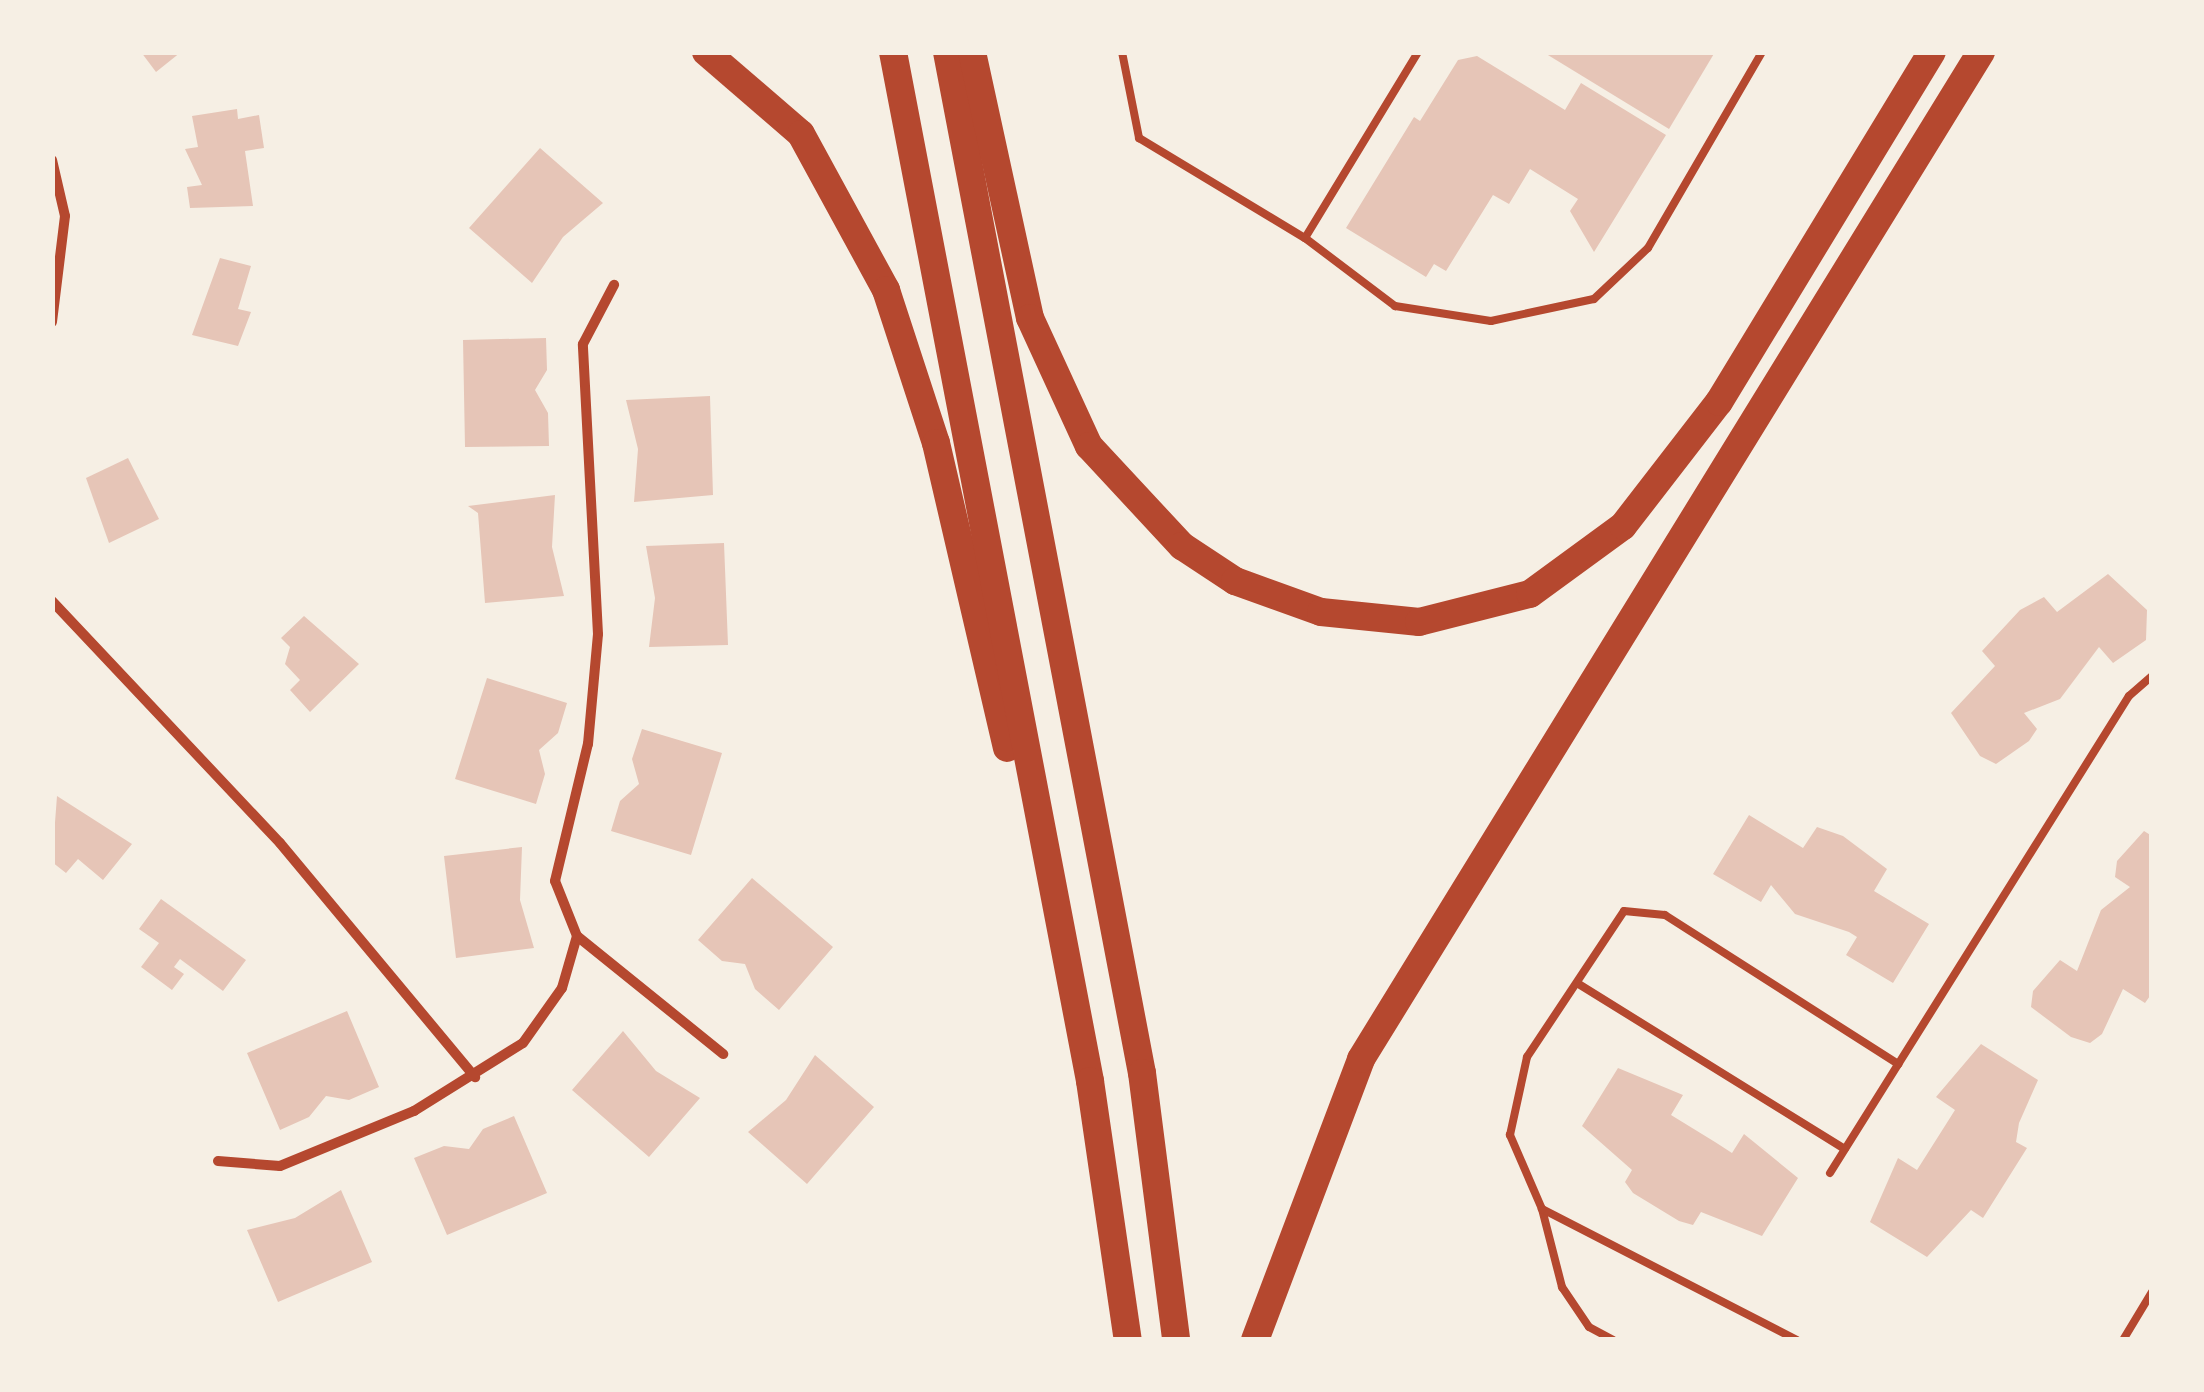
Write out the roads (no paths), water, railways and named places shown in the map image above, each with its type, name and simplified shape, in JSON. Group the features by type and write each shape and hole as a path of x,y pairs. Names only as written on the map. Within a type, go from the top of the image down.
{"highway":[{"path":"706,52 801,134 886,290 936,442 974,629 1049,891"},
{"path":"893,52 1049,891 1090,1081 1128,1340"},
{"path":"947,52 1132,1018 1176,1340"},
{"path":"972,52 1030,318 1089,446 1182,546 1235,582 1322,612 1419,622 1530,594 1623,526 1719,402 1932,52"},
{"path":"1255,1340 1315,1163 1370,1043 1981,52"}],"street":[{"path":"52,160 65,236 52,322"},
{"path":"614,285 583,344 598,634 588,744 555,881 577,936 723,1054"},
{"path":"52,600 280,843 475,1077"},
{"path":"218,1161 280,1166 475,1077 533,1030 562,988 577,936"}],"lane":[{"path":"1122,52 1139,138 1305,238 1395,306 1491,321 1594,299 1648,248 1762,52"},
{"path":"1305,238 1418,52"},
{"path":"1830,1173 2129,696 2152,676"},
{"path":"1613,1340 1589,1327 1562,1288 1542,1208 1510,1135 1515,1095 1527,1058 1624,911 1665,915 1898,1064"},
{"path":"1577,983 1845,1148"},
{"path":"1542,1208 1797,1340"},
{"path":"2123,1340 2152,1292"}]}
